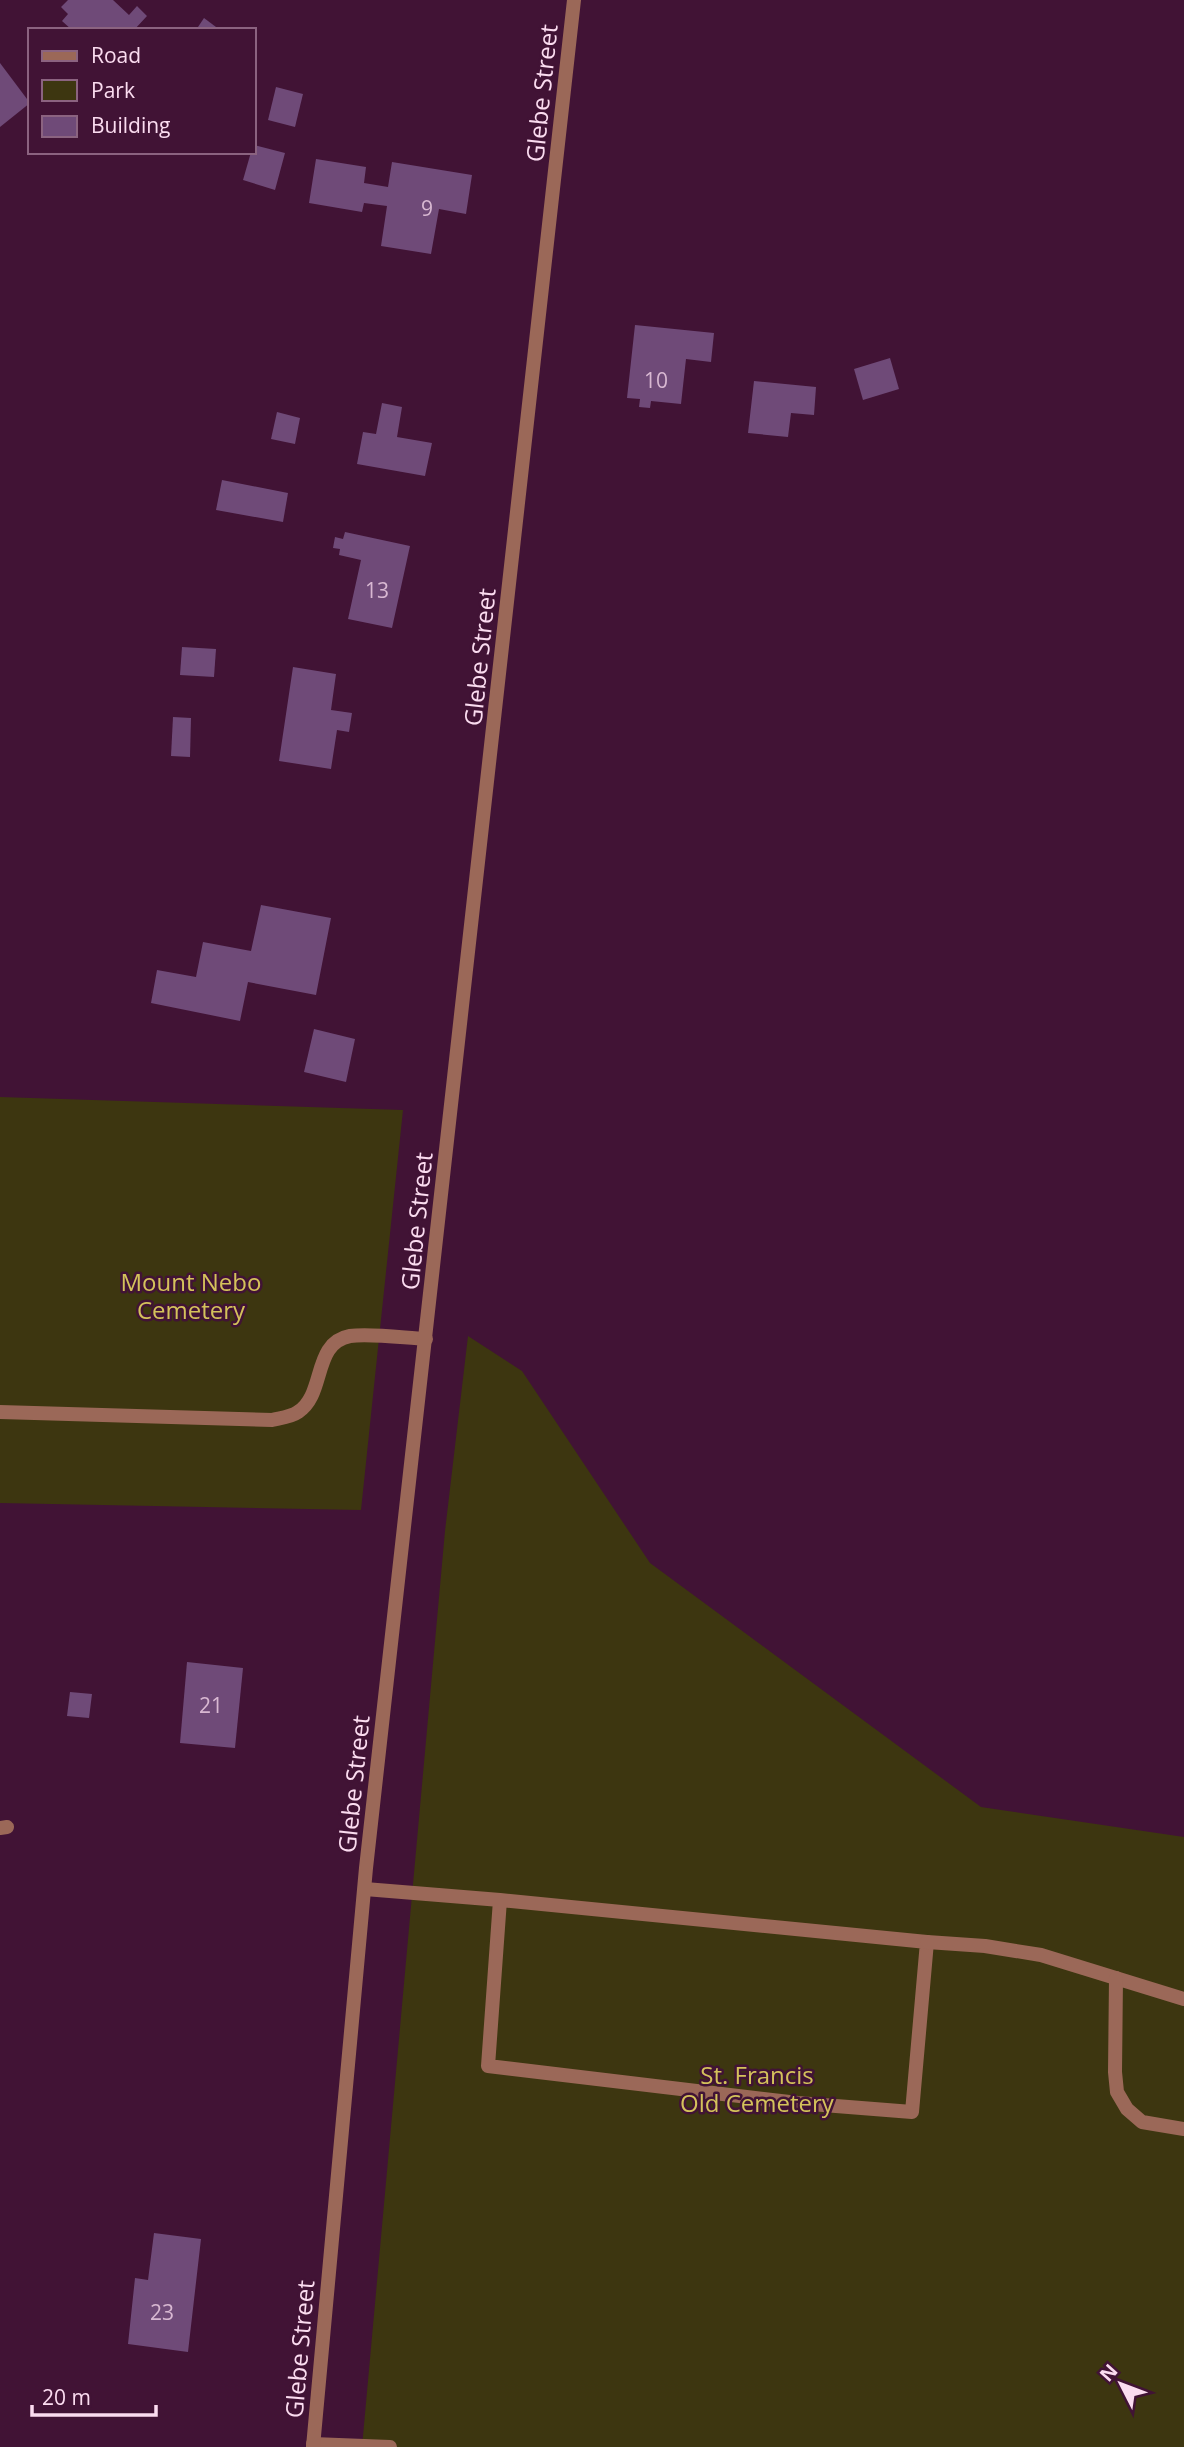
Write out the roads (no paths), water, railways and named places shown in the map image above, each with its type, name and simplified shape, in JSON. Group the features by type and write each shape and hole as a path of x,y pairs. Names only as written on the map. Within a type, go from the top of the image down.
{"street":[{"name":"Glebe Street","path":"313,2445 365,1889 574,0"},
{"path":"0,1412 272,1420 296,1414 309,1402 326,1353 335,1341 351,1336 426,1339"},
{"path":"365,1889 985,1946 1041,1955 1184,1999"},
{"path":"500,1900 488,2066 798,2103 912,2112 927,1942"},
{"path":"1116,1978 1117,2092 1127,2109 1142,2122 1184,2129"},
{"path":"313,2445 390,2447"}],"park label":[{"name":"Mount Nebo Cemetery","path":"191,1295"},
{"name":"St. Francis Old Cemetery","path":"757,2088"}]}
